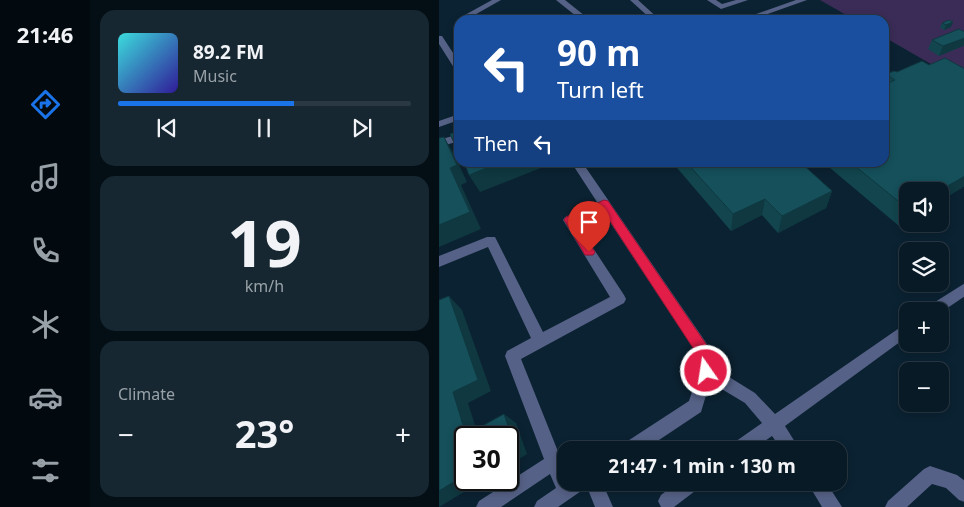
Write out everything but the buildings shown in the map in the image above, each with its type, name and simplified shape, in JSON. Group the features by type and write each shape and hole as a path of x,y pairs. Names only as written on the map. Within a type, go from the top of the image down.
{"street":[{"path":"469,15 497,0"},
{"path":"560,0 580,15"},
{"path":"635,0 651,15"},
{"path":"711,0 721,7 744,0"},
{"path":"758,15 803,0"},
{"path":"439,38 454,61"},
{"path":"439,124 454,119"},
{"path":"439,144 454,139"},
{"path":"579,167 702,349 706,371 695,406 642,441"},
{"path":"557,466 512,356 619,299 569,220 604,204"},
{"path":"439,262 491,240 540,341"},
{"path":"944,302 964,288"},
{"path":"751,441 899,335"},
{"path":"706,371 750,398 786,441"},
{"path":"485,507 554,462"},
{"path":"895,507 930,476 951,481 964,494"},
{"path":"543,507 567,491"},
{"path":"597,491 604,507"},
{"path":"667,501 681,491"},
{"path":"821,491 833,507"}],"shaded area":[{"path":"820,0 964,0 964,83 889,40 889,15 846,15"}],"route":[{"path":"589,252 569,220 604,204 702,349 706,371"}]}
